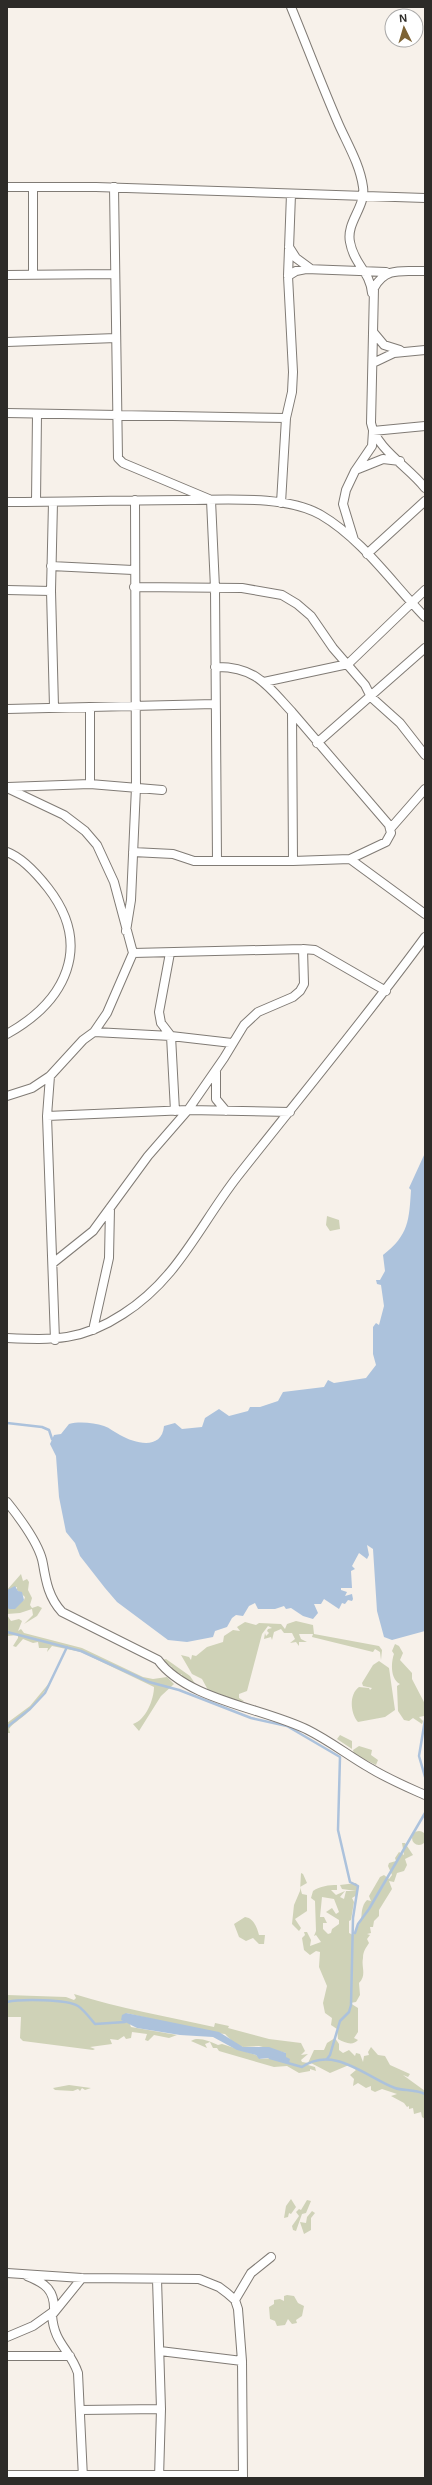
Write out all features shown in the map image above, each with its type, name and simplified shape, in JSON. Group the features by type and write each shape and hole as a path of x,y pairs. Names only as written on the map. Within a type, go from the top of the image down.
{"street":[{"path":"291,7 340,126 350,146 363,186 363,196 349,229 349,235 353,254 364,273 370,279 372,293 373,431 372,446 346,490 343,504 354,541"},
{"path":"7,187 114,187 363,196 424,200"},
{"path":"33,187 33,274"},
{"path":"114,187 117,454 119,460 211,500"},
{"path":"281,503 286,418 292,392 293,372 288,276 292,194"},
{"path":"289,246 296,258 313,270"},
{"path":"288,276 296,271 313,270 364,273 425,271"},
{"path":"372,293 381,276 387,272"},
{"path":"7,275 114,274"},
{"path":"373,329 376,337 384,345 402,350 425,350"},
{"path":"7,342 116,338"},
{"path":"373,363 402,350"},
{"path":"7,413 286,418"},
{"path":"36,502 37,414"},
{"path":"373,431 425,426"},
{"path":"373,431 425,488"},
{"path":"356,471 383,459 400,461"},
{"path":"126,930 131,900 136,787 133,570 135,500"},
{"path":"211,500 215,588 217,861"},
{"path":"7,502 211,500 281,503 320,514 354,541 425,616"},
{"path":"367,554 425,501"},
{"path":"53,502 51,591 54,707"},
{"path":"51,566 133,570"},
{"path":"134,587 215,588 268,591 287,598 311,616 333,648 348,664 371,696 400,723 425,755"},
{"path":"7,590 51,591"},
{"path":"264,682 348,664 425,590"},
{"path":"317,743 425,648"},
{"path":"215,667 242,668 264,682 292,712 390,829"},
{"path":"7,709 215,704"},
{"path":"90,707 90,784"},
{"path":"292,712 294,862"},
{"path":"7,787 90,784 162,790"},
{"path":"7,787 64,815 85,831 96,846 114,882 133,953 108,1013 94,1032 83,1040 50,1076 32,1088 7,1096"},
{"path":"134,852 168,853 194,860 217,861 294,862 350,859 386,842 389,839 390,829 425,788"},
{"path":"7,852 38,875 58,900 68,922 70,952 66,975 55,995 45,1007 7,1034"},
{"path":"350,859 425,914"},
{"path":"7,1338 55,1340 93,1330 123,1314 151,1294 167,1278 236,1179 386,991 425,937"},
{"path":"133,953 303,949 322,953 386,991"},
{"path":"53,1263 83,1241 110,1208 148,1156 188,1110 217,1069 244,1025 258,1012 293,997 300,991 304,984 303,949"},
{"path":"170,953 159,1012 161,1023 171,1036 175,1110"},
{"path":"94,1032 171,1036 232,1043"},
{"path":"217,1069 215,1080 216,1100 226,1111"},
{"path":"50,1076 47,1116 55,1340"},
{"path":"47,1116 175,1110 290,1112"},
{"path":"93,1330 109,1258 110,1208"},
{"path":"7,1502 28,1530 43,1563 43,1574 50,1594 55,1605 62,1612 158,1660 168,1673 183,1682 229,1703 284,1719 383,1776 425,1795"},
{"path":"235,2300 251,2273 270,2257"},
{"path":"7,2273 82,2278 199,2279 219,2287 235,2300 238,2309 242,2362 243,2476 7,2475"},
{"path":"20,2273 47,2287 54,2297 54,2332 61,2346 70,2356 78,2373 83,2476"},
{"path":"7,2337 33,2326 54,2311 65,2300 82,2278"},
{"path":"157,2279 161,2409 159,2476"},
{"path":"160,2351 242,2362"},
{"path":"7,2356 70,2356"},
{"path":"80,2410 161,2409"}],"green space":[{"path":"327,1216 339,1220 340,1229 330,1231 326,1225"},
{"path":"21,1574 23,1581 27,1579 29,1582 28,1590 32,1598 30,1605 32,1608 38,1606 42,1608 37,1616 24,1624 33,1615 32,1609 20,1613 7,1614 7,1607 10,1608 24,1600 25,1597 17,1590 17,1587 7,1590"},
{"path":"7,1615 11,1621 19,1619 22,1621 18,1631 21,1629 24,1633 82,1648 143,1677 153,1679 167,1677 174,1684 161,1696 139,1731 133,1724 138,1722 145,1714 153,1697 154,1687 81,1652 52,1646 47,1652 48,1648 39,1648 38,1642 33,1643 23,1639 16,1647 13,1646 18,1638 18,1635 7,1636"},
{"path":"296,1621 313,1625 314,1634 379,1646 382,1650 381,1660 380,1652 375,1649 373,1652 312,1637 313,1634 299,1634 301,1639 307,1642 299,1642 299,1646 296,1642 290,1643 295,1639 292,1633 284,1633 281,1629 274,1632 272,1640 271,1637 264,1639 265,1633 266,1636 269,1633 267,1631 268,1629 272,1628 268,1626 262,1634 247,1691 239,1694 239,1698 244,1701 241,1702 208,1690 202,1679 192,1674 181,1655 189,1657 191,1660 192,1655 196,1656 207,1647 223,1642 224,1636 233,1630 240,1631 237,1627 245,1622 256,1625 259,1623 281,1624 285,1629 287,1624"},
{"path":"395,1644 399,1646 403,1653 400,1660 412,1673 412,1679 425,1704 424,1716 419,1717 423,1721 422,1724 413,1718 409,1721 404,1720 398,1711 397,1686 400,1684 394,1678 392,1670 394,1654 392,1651"},
{"path":"166,1659 190,1676 196,1685 181,1676 182,1674 179,1675 170,1668 172,1667 162,1660"},
{"path":"379,1661 389,1668 395,1710 385,1717 358,1722 353,1714 352,1699 359,1687 369,1688 370,1690 372,1688 363,1686 362,1683 373,1665"},
{"path":"50,1682 36,1703 9,1729 10,1733 7,1733 7,1723 30,1706"},
{"path":"340,1735 352,1741 352,1749 337,1739"},
{"path":"359,1746 372,1750 371,1755 378,1760 376,1765 354,1754 353,1750"},
{"path":"419,1831 424,1833 426,1838 424,1843 419,1845 414,1843 412,1838 414,1833"},
{"path":"402,1843 405,1843 413,1855 405,1859 407,1865 404,1871 397,1873 394,1882 389,1881 392,1889 379,1910 379,1916 374,1921 373,1927 370,1927 371,1933 367,1934 370,1935 367,1939 369,1943 363,1956 363,1977 359,1983 360,1995 356,2002 350,2003 358,2008 358,2032 354,2038 358,2040 354,2043 346,2043 338,2039 337,2029 331,2025 332,2018 325,2013 323,2003 327,1986 319,1967 320,1952 316,1951 310,1955 304,1950 302,1938 305,1935 304,1932 307,1932 311,1940 310,1946 321,1942 316,1935 314,1936 316,1931 315,1901 311,1898 313,1891 325,1886 337,1885 337,1890 331,1890 336,1895 345,1891 340,1897 344,1899 346,1891 356,1891 342,1889 340,1885 356,1883 358,1886 357,1895 352,1898 354,1902 351,1920 349,1921 349,1933 353,1935 361,1920 364,1905 367,1900 371,1901 369,1896 380,1877 384,1875 389,1879 392,1875 388,1866 389,1863 396,1861 395,1858 399,1852 404,1855","holes":["322,1897 334,1899 339,1912 336,1914 332,1908 326,1912 339,1920 339,1924 332,1929 331,1933 328,1934 323,1929 323,1923 327,1923 324,1917 320,1917"]},
{"path":"301,1873 303,1874 307,1883 300,1887"},
{"path":"300,1888 302,1894 307,1895 307,1911 295,1919 301,1928 299,1931 292,1924 294,1905"},
{"path":"245,1917 253,1921 259,1935 265,1935 264,1944 259,1944 253,1938 246,1941 239,1937 234,1924"},
{"path":"74,1994 108,2004 161,2016 214,2027 215,2023 269,2039 301,2043 305,2051 301,2055 308,2054 301,2060 302,2062 308,2063 314,2050 324,2050 327,2043 335,2038 339,2044 339,2050 343,2053 349,2050 355,2056 356,2053 360,2054 363,2062 364,2056 369,2055 368,2052 371,2047 378,2055 385,2056 390,2065 410,2074 408,2077 403,2075 425,2091 425,2119 422,2117 421,2112 414,2114 413,2108 409,2109 409,2106 407,2107 404,2103 391,2096 397,2094 382,2089 375,2092 371,2090 371,2086 366,2088 358,2083 353,2086 354,2079 350,2075 356,2070 349,2065 330,2073 309,2062 308,2065 315,2067 316,2071 310,2069 310,2071 299,2073 287,2066 274,2067 219,2051 217,2048 213,2048 210,2042 205,2044 207,2048 191,2041 200,2039 208,2041 218,2045 222,2044 256,2055 260,2059 286,2057 286,2053 259,2046 243,2047 235,2044 225,2034 207,2032 126,2013 131,2027 177,2035 169,2038 154,2035 148,2041 145,2040 147,2034 132,2032 131,2038 126,2039 124,2036 118,2040 110,2039 112,2044 90,2047 95,2049 93,2050 23,2041 20,2038 21,2017 7,2017 7,1995 66,1997 74,2000 76,1998"},
{"path":"69,2085 91,2088 85,2090 82,2088 80,2091 78,2089 73,2091 55,2090 53,2088"},
{"path":"291,2199 296,2207 291,2214 289,2213 288,2217 284,2218 286,2206"},
{"path":"307,2200 311,2201 306,2213 302,2214 296,2231 293,2230 292,2226 299,2216 296,2212 299,2209 301,2210"},
{"path":"312,2211 315,2213 311,2218 311,2230 304,2234 300,2222 306,2223 307,2217"},
{"path":"284,2296 294,2296 298,2303 304,2306 302,2316 296,2320 297,2323 292,2324 288,2319 285,2325 277,2326 275,2321 270,2319 269,2307 274,2304 274,2300 280,2299 284,2301"}],"water":[{"path":"425,1153 425,1631 392,1640 384,1637 377,1611 373,1549 367,1545 369,1555 367,1559 359,1553 352,1566 355,1569 351,1571 352,1588 341,1588 341,1590 347,1592 345,1596 352,1594 353,1599 352,1601 348,1600 345,1604 342,1603 339,1609 324,1599 321,1604 314,1604 318,1613 313,1619 303,1616 291,1608 286,1609 284,1606 275,1609 258,1609 255,1603 249,1606 243,1616 236,1615 232,1618 227,1627 215,1631 213,1637 187,1642 168,1640 117,1602 80,1556 75,1543 66,1532 59,1497 56,1456 50,1444 54,1435 61,1434 69,1424 87,1423 106,1427 133,1441 147,1443 153,1442 159,1439 164,1426 175,1423 182,1429 202,1427 205,1418 219,1409 229,1416 248,1411 250,1407 260,1407 278,1401 283,1392 324,1387 328,1380 334,1383 366,1378 376,1365 373,1354 373,1327 376,1323 379,1325 384,1306 381,1285 377,1284 376,1280 380,1280 385,1271 383,1255 392,1248 403,1234 408,1218 411,1190 409,1188"},
{"path":"15,1586 18,1591 22,1592 24,1600 15,1609 9,1609 7,1607 7,1590"},
{"path":"126,2013 219,2032 243,2047 269,2047 286,2053 286,2057 290,2059 289,2063 268,2058 259,2059 256,2055 237,2050 213,2037 180,2035 137,2028 121,2020 122,2015"}],"waterway":[{"path":"7,1423 42,1427 49,1430 52,1439"},
{"path":"7,1632 81,1651 149,1682 179,1690 251,1718 287,1726 340,1757 338,1830 350,1882 358,1886 353,1918 351,2005 349,2012 340,2021 330,2055 327,2059"},
{"path":"7,1727 30,1709 45,1693 67,1647"},
{"path":"425,1720 419,1756 425,1777"},
{"path":"355,1933 358,1924 369,1909 425,1813"},
{"path":"7,2002 32,2000 64,2002 78,2006 95,2024 125,2022"},
{"path":"270,2058 302,2067 314,2061 326,2059 338,2061 350,2065 395,2088 417,2091 425,2094"}]}
